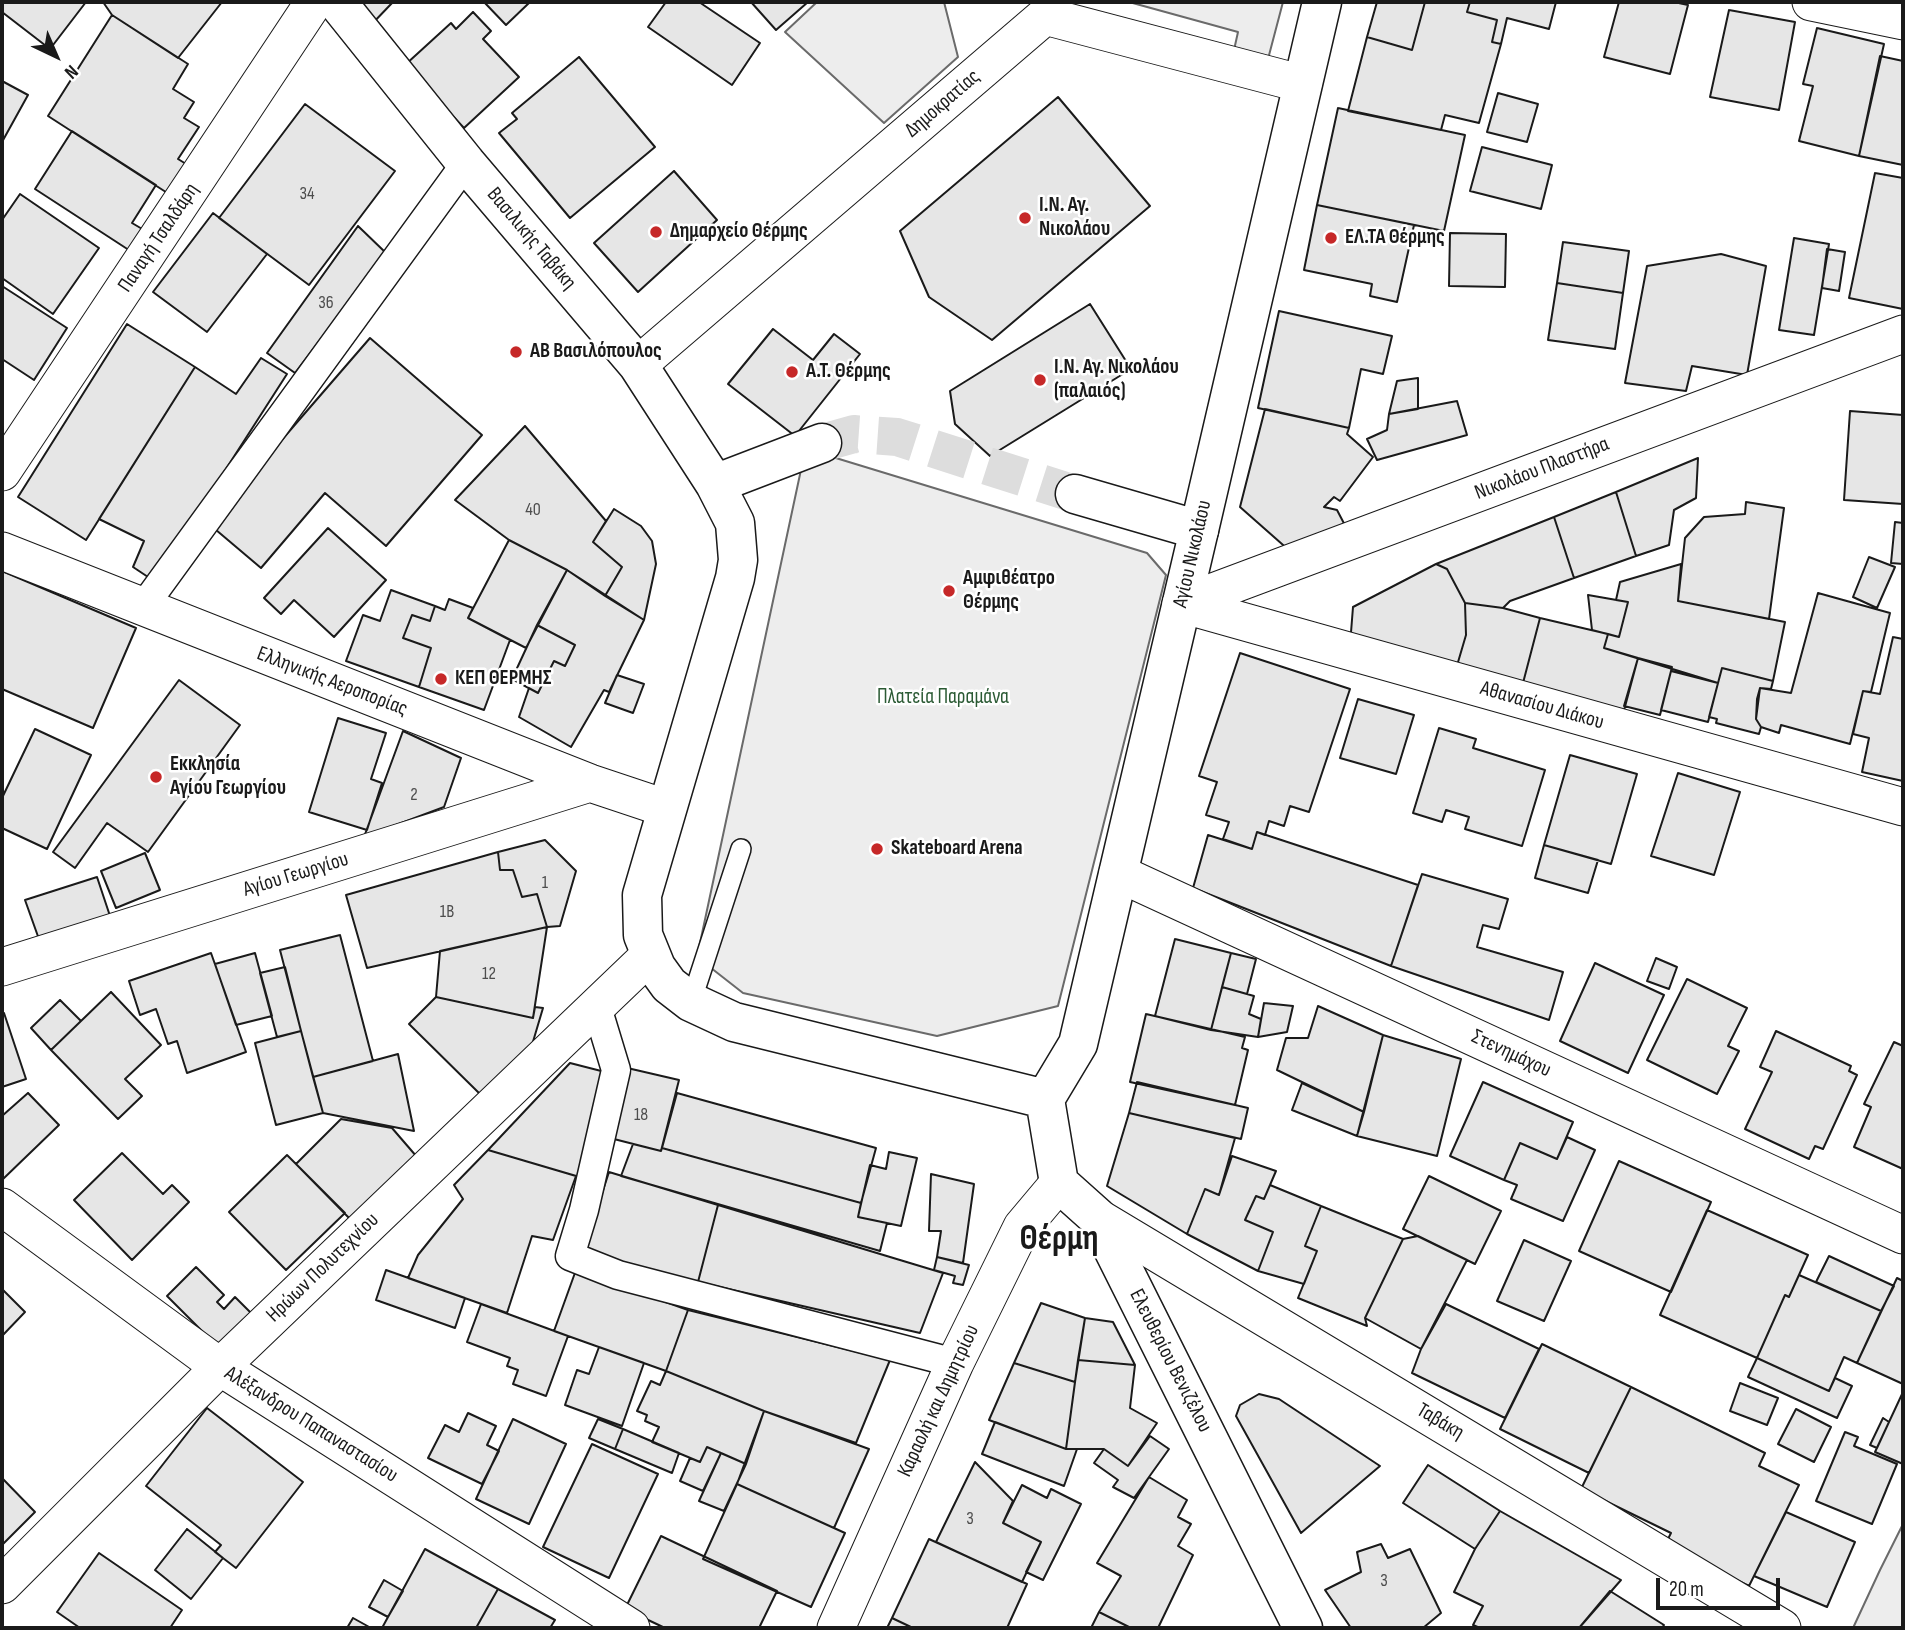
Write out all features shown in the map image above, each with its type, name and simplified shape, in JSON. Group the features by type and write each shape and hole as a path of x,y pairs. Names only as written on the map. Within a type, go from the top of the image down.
{"main road":[{"name":"Βασιλικής Ταβάκη","path":"337,2 466,163 638,365 715,484"},
{"name":"Αγίου Νικολάου","path":"1045,1098 1078,1044 1322,2"},
{"path":"822,443 715,484 735,523 738,560 665,808 640,909 649,956 669,985 691,1002 743,1025 1045,1098 1059,1183"},
{"path":"1075,494 1199,530"},
{"name":"Ελευθερίου Βενιζέλου","path":"1059,1183 1097,1217 1303,1628"}],"street":[{"name":"Παναγή Τσαλδάρη","path":"2,472 314,2"},
{"path":"1811,2 1903,21"},
{"name":"Δημοκρατίας","path":"638,365 1045,16 1303,84"},
{"path":"143,607 466,163"},
{"name":"Νικολάου Πλαστήρα","path":"1181,604 1903,334"},
{"name":"Ελληνικής Αεροπορίας","path":"2,551 590,783 665,808"},
{"name":"Αθανασίου Διάκου","path":"1181,604 1903,807"},
{"name":"Αγίου Γεωργίου","path":"2,967 590,783"},
{"name":"Στενημάχου","path":"1118,873 1903,1236"},
{"name":"Ηρώων Πολυτεχνίου","path":"2,1585 220,1367 649,956"},
{"path":"596,1004 616,1070 584,1210 570,1256 618,1275 955,1363"},
{"name":"Καραολή και Δημητρίου","path":"836,1628 955,1363 1022,1227 1059,1183"},
{"name":"Αλέξανδρου Παπαναστασίου","path":"2,1207 220,1367 631,1628"},
{"name":"Ταβάκη","path":"1097,1217 1769,1625"}],"lane":[{"path":"691,1002 741,849"}],"shaded area":[{"path":"817,2 944,2 958,57 884,123 785,32"},
{"path":"1129,2 1283,2 1268,59 1234,50 1238,32"},
{"name":"Πλατεία Παραμάνα","path":"826,455 1147,553 1166,575 1058,1006 937,1036 743,993 697,957 802,465"},
{"path":"1903,1524 1903,1628 1853,1628 1880,1570"}],"building":[{"path":"2,2 86,2 50,49 2,12"},
{"path":"103,2 222,2 178,58 112,15"},
{"path":"366,2 393,2 370,26 356,12"},
{"path":"484,2 530,2 506,25"},
{"path":"666,2 699,2 760,43 732,85 648,27"},
{"path":"751,2 808,2 776,30"},
{"path":"1377,2 1425,2 1412,50 1367,37"},
{"path":"1425,2 1470,2 1467,12 1497,20 1492,42 1501,44 1479,123 1445,115 1441,130 1348,111 1367,37 1412,50"},
{"path":"1470,2 1556,2 1549,29 1507,18 1501,44 1492,42 1497,20 1467,12"},
{"path":"1619,2 1674,2 1688,5 1670,74 1604,57"},
{"path":"1729,10 1795,22 1779,110 1710,97"},
{"path":"473,12 491,31 483,39 519,77 464,128 405,65 451,23 456,29"},
{"path":"112,15 188,64 173,89 194,102 184,118 199,127 178,159 191,167 172,196 48,116"},
{"path":"1817,28 1884,44 1859,156 1799,141 1813,86 1803,84"},
{"path":"1880,56 1903,61 1903,165 1859,156"},
{"path":"579,57 655,147 570,218 499,133 517,119 512,113"},
{"path":"2,81 28,95 2,142"},
{"path":"1498,93 1538,104 1527,142 1487,132"},
{"name":"Ι.Ν. Αγ. Νικολάου","path":"1058,97 1150,206 992,340 929,297 900,231"},
{"path":"305,104 395,171 309,285 219,218"},
{"path":"1338,108 1465,135 1444,231 1317,205"},
{"path":"72,131 156,185 132,223 149,233 135,254 35,189"},
{"path":"1482,147 1552,165 1541,209 1470,191"},
{"name":"Δημαρχείο Θέρμης","path":"674,171 717,220 638,292 594,243"},
{"path":"1875,173 1903,178 1903,309 1849,298"},
{"path":"20,194 99,248 53,314 2,278 2,220"},
{"path":"1317,205 1414,225 1397,302 1370,296 1372,284 1304,270"},
{"path":"213,213 267,254 207,332 153,292"},
{"path":"358,226 386,253 295,373 267,353"},
{"path":"1450,233 1506,234 1505,287 1449,286"},
{"path":"1794,238 1829,244 1814,335 1779,330"},
{"path":"1563,242 1629,251 1623,293 1557,283"},
{"path":"1827,249 1845,252 1839,291 1822,288"},
{"path":"1721,254 1766,266 1747,375 1692,366 1686,391 1625,383 1647,266"},
{"path":"1557,283 1623,293 1615,349 1548,340"},
{"path":"2,286 67,328 34,380 2,359"},
{"name":"Ι.Ν. Αγ. Νικολάου (παλαιός)","path":"1090,304 1131,369 990,456 955,424 950,391"},
{"path":"1279,311 1392,336 1383,374 1361,369 1349,428 1258,408"},
{"path":"127,324 195,367 86,540 18,497"},
{"name":"Α.Τ. Θέρμης","path":"773,329 813,360 834,334 860,354 795,436 728,384"},
{"path":"370,338 482,435 386,546 325,493 261,568 209,524"},
{"path":"261,358 287,374 154,581 133,567 144,541 99,519 195,367 236,394"},
{"path":"1418,378 1418,409 1389,414 1397,381"},
{"path":"1457,401 1467,435 1377,460 1367,439 1387,430 1389,414"},
{"path":"1265,409 1349,428 1347,434 1373,457 1340,501 1334,497 1324,507 1337,510 1349,533 1291,552 1240,507"},
{"path":"1850,411 1903,415 1903,504 1844,500"},
{"path":"525,426 606,521 593,542 622,567 605,596 567,570 509,540 455,500"},
{"path":"1698,458 1696,498 1674,510 1669,545 1636,556 1616,492"},
{"path":"1616,492 1636,556 1574,578 1554,517"},
{"path":"1746,502 1784,508 1769,619 1678,601 1685,538 1704,517 1745,514"},
{"path":"614,509 641,526 652,541 656,564 644,620 605,596 622,567 593,542"},
{"path":"1554,517 1574,578 1510,601 1503,608 1465,603 1447,569 1436,564"},
{"path":"1895,522 1903,523 1903,564 1891,563"},
{"path":"328,528 386,580 334,637 294,600 281,614 264,598"},
{"path":"509,540 567,570 526,648 468,618"},
{"path":"1869,557 1895,567 1877,608 1853,597"},
{"path":"1436,564 1447,569 1465,603 1466,635 1456,669 1350,645 1353,607"},
{"path":"1681,564 1678,601 1785,622 1773,681 1722,668 1718,683 1604,648 1608,634 1619,637 1628,602 1616,600 1620,582"},
{"path":"567,570 644,620 609,692 604,690 571,747 519,717 529,688 538,693 554,661 565,666 575,645 537,625"},
{"path":"2,571 136,628 93,728 2,689"},
{"path":"391,590 435,606 430,621 412,615 403,638 431,648 419,687 346,661 363,615 380,621"},
{"path":"1818,593 1890,613 1871,692 1863,691 1850,744 1781,725 1779,733 1761,727 1756,719 1760,688 1791,693"},
{"path":"1588,595 1628,602 1619,637 1592,630"},
{"path":"449,599 473,608 468,618 510,640 484,710 419,687 431,648 403,638 412,615 430,621 435,606 445,610"},
{"path":"1465,603 1503,608 1540,618 1523,683 1456,669 1466,635"},
{"path":"1540,618 1608,634 1604,648 1638,658 1623,714 1523,683"},
{"path":"537,625 575,645 565,666 554,661 538,693 512,679"},
{"path":"1893,637 1903,639 1903,781 1862,772 1869,738 1853,734 1863,691 1880,694"},
{"path":"1240,653 1350,689 1309,812 1290,806 1284,826 1269,821 1265,835 1257,832 1252,849 1223,839 1229,822 1206,815 1217,782 1199,776"},
{"path":"1638,658 1672,667 1660,715 1624,706"},
{"path":"1722,668 1773,681 1771,689 1760,688 1757,699 1756,719 1761,727 1759,734 1716,723 1717,719 1709,717"},
{"path":"1671,671 1718,683 1708,722 1661,710"},
{"path":"617,675 644,684 633,713 605,703"},
{"name":"Εκκλησία Αγίου Γεωργίου","path":"179,680 240,725 148,852 107,823 75,868 53,852"},
{"path":"1358,699 1414,715 1396,774 1340,758"},
{"path":"338,718 386,733 371,779 382,783 367,830 309,812"},
{"path":"1439,728 1476,739 1473,748 1545,770 1522,846 1465,829 1469,817 1446,810 1442,822 1413,813"},
{"path":"35,729 91,755 47,849 2,828 2,798"},
{"path":"403,731 461,758 444,807 364,837"},
{"path":"1570,755 1637,774 1611,864 1544,845"},
{"path":"1678,773 1740,792 1714,875 1651,856"},
{"path":"1257,832 1418,885 1391,966 1193,888 1208,835 1252,849"},
{"path":"545,840 576,871 560,926 547,927 537,894 522,897 513,870 500,870 498,852"},
{"path":"1544,845 1598,860 1588,893 1535,878"},
{"path":"498,852 500,870 513,870 522,897 537,894 547,927 367,968 346,895"},
{"path":"145,853 160,890 116,908 101,871"},
{"path":"1422,874 1508,899 1499,929 1483,925 1477,947 1563,972 1549,1020 1391,966"},
{"path":"97,877 111,919 40,942 25,900"},
{"path":"547,927 533,1018 436,997 440,951"},
{"path":"340,935 373,1061 313,1077 280,950"},
{"path":"1175,939 1231,953 1211,1030 1155,1016"},
{"path":"211,953 246,1052 187,1073 177,1041 168,1044 156,1009 140,1015 129,981"},
{"path":"255,953 272,1016 236,1025 215,964"},
{"path":"1231,953 1256,959 1247,994 1222,987"},
{"path":"1656,958 1677,967 1669,989 1647,981"},
{"path":"1595,963 1664,995 1628,1073 1560,1041"},
{"path":"285,967 301,1031 277,1037 260,973"},
{"path":"1687,979 1747,1008 1728,1046 1739,1051 1717,1094 1647,1060"},
{"path":"1222,987 1254,996 1249,1014 1261,1019 1258,1037 1211,1030"},
{"path":"111,992 161,1045 125,1079 142,1096 118,1119 51,1050"},
{"path":"436,997 533,1018 535,1007 543,1008 532,1045 482,1096 409,1024"},
{"path":"60,1000 81,1021 51,1050 31,1028"},
{"path":"1264,1003 1293,1006 1287,1032 1258,1037"},
{"path":"1318,1006 1383,1035 1364,1112 1277,1070 1286,1038 1308,1038"},
{"path":"4,1013 26,1079 2,1087 2,1014"},
{"path":"1146,1014 1245,1037 1242,1048 1248,1050 1235,1105 1130,1082"},
{"path":"301,1031 323,1113 276,1125 255,1043"},
{"path":"1776,1031 1851,1066 1849,1071 1857,1075 1823,1149 1815,1146 1809,1159 1745,1129 1772,1072 1760,1067"},
{"path":"1383,1035 1461,1059 1437,1156 1357,1136"},
{"path":"1894,1042 1903,1046 1903,1169 1854,1147 1871,1107 1864,1104"},
{"path":"398,1054 414,1131 323,1113 313,1077"},
{"path":"570,1063 609,1073 583,1178 488,1150"},
{"path":"623,1067 679,1080 661,1151 606,1137"},
{"path":"1137,1082 1248,1108 1241,1139 1129,1113"},
{"path":"1483,1082 1573,1122 1557,1159 1520,1143 1504,1180 1450,1156"},
{"path":"1302,1083 1364,1112 1357,1136 1292,1110"},
{"path":"28,1093 59,1125 2,1180 2,1116"},
{"path":"677,1093 876,1148 861,1203 662,1148"},
{"path":"1129,1113 1235,1138 1219,1195 1205,1189 1187,1234 1107,1186"},
{"path":"341,1119 392,1128 417,1157 352,1221 296,1164"},
{"path":"1567,1137 1595,1150 1563,1221 1511,1199 1517,1185 1504,1180 1520,1143 1557,1159"},
{"path":"633,1144 661,1151 662,1148 861,1203 858,1217 887,1223 880,1251 621,1176"},
{"path":"488,1150 576,1176 553,1240 532,1236 507,1313 408,1278 418,1255 463,1199 454,1185"},
{"path":"889,1152 917,1158 901,1226 858,1217 870,1165 886,1169"},
{"path":"122,1153 163,1194 172,1185 189,1202 132,1260 74,1200"},
{"path":"287,1155 345,1213 286,1270 229,1212"},
{"path":"1232,1156 1276,1171 1264,1199 1256,1196 1245,1220 1273,1232 1258,1271 1187,1234 1205,1189 1219,1195"},
{"path":"1619,1161 1711,1202 1671,1292 1579,1251"},
{"path":"609,1172 718,1205 698,1282 582,1255"},
{"path":"931,1174 974,1184 963,1263 937,1257 941,1231 929,1231"},
{"path":"1429,1176 1501,1211 1475,1264 1403,1229"},
{"path":"1270,1185 1321,1206 1305,1246 1317,1251 1304,1284 1258,1271 1273,1232 1245,1220 1256,1196 1264,1199"},
{"path":"718,1205 943,1273 920,1333 698,1282"},
{"path":"1321,1206 1403,1239 1365,1318 1367,1326 1298,1298 1317,1251 1305,1246"},
{"path":"1707,1210 1808,1255 1789,1297 1785,1295 1757,1358 1660,1315"},
{"path":"1418,1236 1467,1260 1421,1349 1365,1318 1403,1239"},
{"path":"1524,1240 1571,1261 1544,1321 1497,1301"},
{"path":"1829,1256 1894,1286 1881,1311 1816,1282"},
{"path":"937,1257 969,1265 963,1285 953,1283 955,1276 934,1270"},
{"path":"196,1267 224,1295 217,1302 224,1309 235,1297 255,1317 221,1350 167,1296"},
{"path":"386,1270 465,1298 455,1328 376,1300"},
{"path":"576,1270 688,1310 666,1371 554,1331"},
{"path":"1799,1275 1881,1311 1857,1363 1844,1357 1829,1391 1757,1358 1785,1295 1789,1297"},
{"path":"1897,1278 1903,1281 1903,1384 1857,1363"},
{"path":"2,1289 25,1312 2,1336"},
{"path":"1041,1303 1085,1318 1075,1382 1014,1363"},
{"path":"481,1304 568,1336 546,1396 513,1384 518,1370 507,1366 510,1358 467,1342"},
{"path":"1446,1304 1539,1349 1505,1418 1412,1373 1421,1349"},
{"path":"688,1310 890,1360 856,1443 764,1411 666,1371"},
{"path":"1085,1318 1113,1322 1135,1365 1078,1360"},
{"path":"1542,1344 1631,1387 1589,1473 1500,1429"},
{"path":"599,1347 644,1363 622,1426 565,1405 577,1370 589,1374"},
{"path":"1757,1358 1829,1391 1835,1378 1852,1386 1837,1418 1748,1377"},
{"path":"1078,1360 1135,1365 1130,1408 1157,1423 1128,1466 1104,1449 1066,1449"},
{"path":"1014,1363 1075,1382 1066,1449 989,1420"},
{"path":"666,1371 764,1411 746,1464 707,1447 700,1462 652,1442 659,1427 645,1421 647,1415 637,1411 651,1381 660,1385"},
{"path":"1740,1383 1778,1398 1767,1425 1730,1411"},
{"path":"1631,1387 1765,1453 1759,1466 1799,1485 1749,1586 1665,1545 1671,1533 1581,1489"},
{"path":"1903,1392 1903,1464 1875,1452"},
{"path":"1259,1394 1279,1399 1380,1466 1301,1533 1236,1416 1240,1405"},
{"path":"207,1408 303,1482 236,1568 215,1552 221,1545 146,1486"},
{"path":"1796,1409 1831,1427 1814,1462 1778,1444"},
{"path":"764,1411 869,1449 834,1528 737,1484"},
{"path":"468,1413 496,1426 487,1445 499,1451 482,1484 428,1458 445,1425 459,1432"},
{"path":"1883,1418 1889,1422 1877,1448 1870,1445"},
{"path":"513,1419 566,1444 529,1524 476,1499"},
{"path":"598,1419 623,1429 615,1449 589,1438"},
{"path":"995,1422 1066,1449 1077,1449 1064,1486 982,1454"},
{"path":"623,1429 679,1453 672,1473 615,1449"},
{"path":"1845,1432 1858,1437 1854,1446 1897,1464 1872,1524 1816,1501"},
{"path":"1150,1436 1169,1449 1134,1498 1113,1487 1118,1480 1094,1463 1104,1449 1128,1466"},
{"path":"592,1444 658,1474 609,1578 543,1547"},
{"path":"707,1447 721,1453 703,1491 680,1481 690,1458 700,1462"},
{"path":"721,1453 746,1464 724,1511 699,1501"},
{"path":"975,1462 1013,1501 1003,1523 1041,1542 1022,1582 936,1542"},
{"path":"1428,1465 1500,1511 1475,1549 1403,1503"},
{"path":"1149,1477 1187,1500 1178,1517 1191,1524 1178,1546 1193,1555 1158,1628 1131,1628 1099,1612 1121,1576 1097,1563"},
{"path":"2,1478 35,1512 2,1545"},
{"path":"737,1484 845,1533 811,1607 703,1559"},
{"path":"1022,1485 1047,1498 1051,1489 1081,1504 1043,1580 1026,1572 1041,1542 1003,1523"},
{"path":"1500,1511 1621,1580 1579,1628 1480,1628 1473,1625 1483,1606 1454,1592 1475,1549"},
{"path":"1786,1512 1855,1542 1827,1607 1754,1576"},
{"path":"187,1529 223,1558 191,1599 155,1570"},
{"path":"661,1536 777,1591 759,1628 665,1628 625,1609"},
{"path":"929,1539 1027,1584 1007,1628 913,1628 892,1618"},
{"path":"1381,1544 1388,1558 1410,1549 1441,1613 1423,1628 1351,1628 1325,1590 1361,1572 1357,1552"},
{"path":"425,1549 498,1589 476,1628 382,1628"},
{"path":"99,1553 182,1610 170,1628 80,1628 57,1612"},
{"path":"384,1580 403,1591 388,1617 369,1607"},
{"path":"498,1589 555,1620 550,1628 476,1628"},
{"path":"1610,1591 1664,1625 1662,1628 1579,1628"},
{"path":"1099,1612 1131,1628 1091,1628"},
{"path":"353,1618 371,1628 347,1628"},
{"path":"892,1618 913,1628 887,1628"}],"tunnel":[{"path":"822,443 854,434 897,437 1075,494"}],"place":[{"name":"Ι.Ν. Αγ. Νικολάου","path":"1025,218"},
{"name":"Δημαρχείο Θέρμης","path":"656,232"},
{"name":"ΕΛ.ΤΑ Θέρμης","path":"1331,238"},
{"name":"ΑΒ Βασιλόπουλος","path":"516,352"},
{"name":"Α.Τ. Θέρμης","path":"792,372"},
{"name":"Ι.Ν. Αγ. Νικολάου (παλαιός)","path":"1040,380"},
{"name":"Αμφιθέατρο Θέρμης","path":"949,591"},
{"name":"ΚΕΠ ΘΕΡΜΗΣ","path":"441,679"},
{"name":"Εκκλησία Αγίου Γεωργίου","path":"156,777"},
{"name":"Skateboard Arena","path":"877,849"}],"district":[{"name":"Θέρμη","path":"1059,1240"}]}
